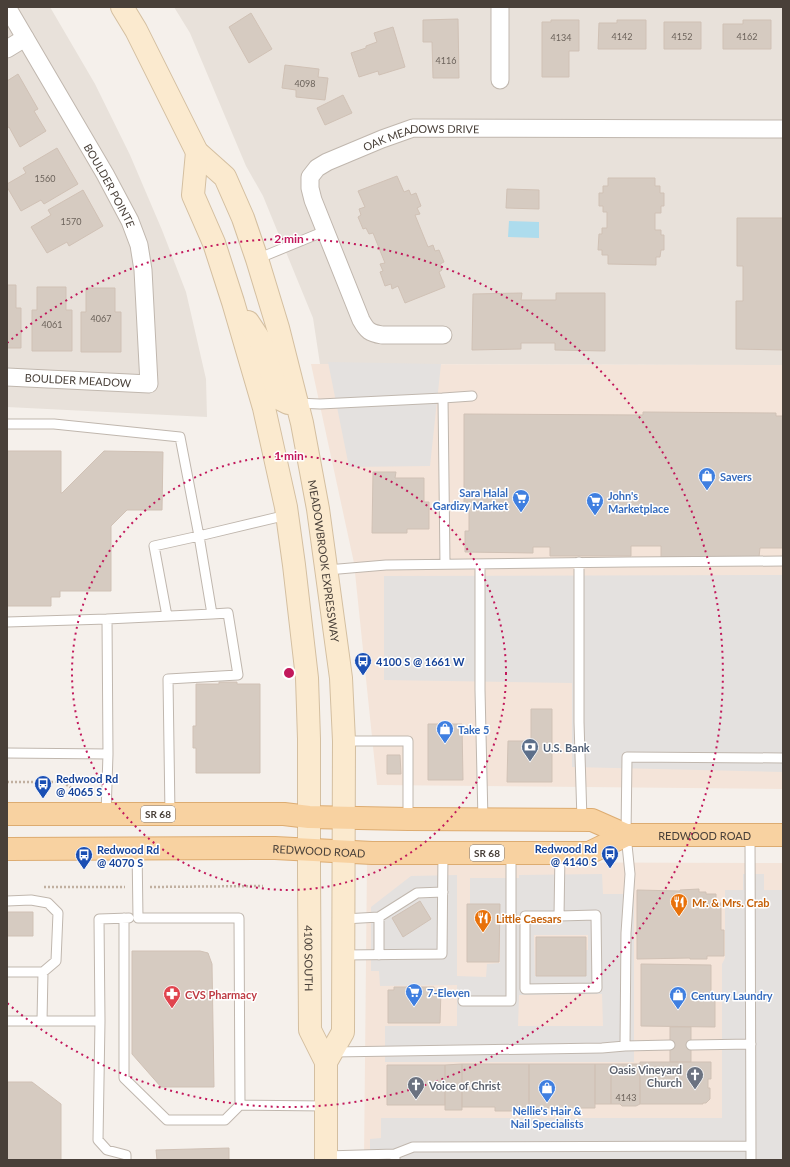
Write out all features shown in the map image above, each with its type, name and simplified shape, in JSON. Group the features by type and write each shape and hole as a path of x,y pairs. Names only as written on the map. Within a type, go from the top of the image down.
{"main road":[{"name":"MEADOWBROOK EXPRESSWAY","path":"122,7 136,30 197,152 225,177 243,218 278,328 297,403 318,509 341,678 344,741 344,852"},
{"path":"197,152 193,195 214,243 233,302 264,408 287,515 307,678 309,739 309,850"},
{"path":"233,302 260,340 280,399 288,403 297,403"},
{"name":"REDWOOD ROAD","path":"7,814 284,814 309,817 408,820 592,820 626,835 783,835"},
{"name":"REDWOOD ROAD","path":"7,849 275,848 372,853 590,853 626,835"},
{"name":"4100 SOUTH","path":"309,850 310,1030 329,1057"},
{"name":"4100 SOUTH","path":"326,1158 326,1106 329,1057 343,1032 344,852"}],"street":[{"name":"BOULDER POINTE","path":"7,7 105,174 130,221 139,245 143,270 149,384"},
{"path":"500,7 500,80"},
{"path":"7,49 25,38"},
{"name":"OAK MEADOWS DRIVE","path":"443,335 382,335 374,334 366,330 325,231 310,188 310,177 317,168 327,162 382,139 413,128 783,129"},
{"name":"BOULDER MEADOW","path":"7,377 149,384"}],"lane":[{"path":"257,259 325,231"},
{"path":"297,403 320,404 472,396"},
{"path":"443,398 445,564"},
{"path":"7,424 54,424 180,438 212,614"},
{"path":"167,616 154,546 287,515"},
{"path":"327,570 386,565 783,561"},
{"path":"579,562 579,722 582,820"},
{"path":"480,564 480,690 483,820"},
{"path":"7,622 228,613 238,675 168,679 170,814"},
{"path":"106,814 108,754 107,618"},
{"path":"344,741 408,741 408,820"},
{"path":"7,753 108,754"},
{"path":"625,1046 626,933 630,874 626,835 627,757 783,758"},
{"path":"750,836 751,1160"},
{"path":"137,848 138,918"},
{"path":"464,1001 510,1000 511,852"},
{"path":"344,955 442,954 443,853"},
{"path":"559,916 560,853"},
{"path":"344,919 379,918 417,893 443,892"},
{"path":"7,901 31,900 48,903 58,913 56,961 43,972 7,972"},
{"path":"596,915 597,988 525,989 525,916 559,916 596,915"},
{"path":"124,918 124,1078 167,1120 225,1120 240,1105 239,918 124,918 99,919 100,1021 98,1140 107,1150 126,1155 126,1160"},
{"path":"379,918 379,955"},
{"path":"42,1021 43,972"},
{"path":"7,1021 100,1021"},
{"path":"691,1045 751,1044"},
{"path":"329,1057 670,1045"},
{"path":"240,1105 326,1106"},
{"path":"326,1158 395,1157 414,1147 751,1146"}],"path":[{"path":"7,782 62,782 82,794"}],"shaded area":[{"path":"7,7 50,7 95,84 130,155 162,230 186,292 206,379 207,417 7,407"},
{"path":"174,7 783,7 783,365 320,364 313,318 263,196 246,166 190,33"},
{"path":"328,362 441,364 430,466 349,467"},
{"path":"311,364 783,365 783,789 377,785 354,563"},
{"path":"783,575 783,772 572,767 572,683 384,680 384,576"},
{"path":"367,862 783,863 783,1160 364,1160"},
{"path":"602,874 603,894 634,894 634,1062 385,1062 385,1026 457,1026 457,985 380,986 379,971 371,971 371,907 411,876 457,875 457,976 486,977 487,964 500,963 500,904 470,904 470,878 519,878 519,875","holes":["534,935 588,935 588,950 586,950 586,976 535,976","602,994 603,1026 518,1026 519,995"]},
{"path":"743,874 764,874 764,890 783,890 783,1160 370,1160 370,1139 381,1138 381,1118 722,1118 722,964 725,958 725,890 743,890"}],"water":[{"path":"509,221 539,222 539,238 508,237"}],"building":[{"path":"251,13 272,49 249,63 229,27"},
{"path":"458,19 459,78 433,78 432,42 423,42 423,20"},
{"path":"551,20 579,20 579,51 569,51 569,77 542,77 542,22 551,22"},
{"path":"617,20 646,20 646,49 598,49 599,23 617,23"},
{"path":"743,20 771,20 771,49 723,49 723,24 743,24"},
{"path":"664,22 701,22 701,49 664,49"},
{"path":"393,27 405,67 379,75 378,71 359,77 351,53 366,48 366,46 377,42 374,33"},
{"path":"285,65 319,69 318,77 328,78 325,100 296,97 296,90 282,88"},
{"path":"18,74 38,109 34,111 46,131 20,147 9,127 7,128 7,81"},
{"path":"343,95 352,113 325,125 317,108"},
{"path":"57,148 78,184 44,204 41,200 21,211 7,187 7,184 26,173 23,168"},
{"path":"397,176 404,192 409,190 411,195 416,193 421,206 417,208 420,214 415,215 428,247 433,245 435,251 439,250 444,262 440,264 442,270 439,272 445,287 405,303 398,286 392,289 391,284 385,286 380,272 383,271 380,264 385,263 373,233 369,234 366,228 363,229 358,217 361,215 359,209 365,207 358,191"},
{"path":"608,178 655,178 655,186 660,186 660,193 664,193 664,206 661,206 661,213 655,213 655,230 661,230 661,235 664,235 664,250 661,250 660,257 656,257 656,265 608,264 608,255 602,255 602,250 598,250 599,234 602,234 602,228 607,228 607,212 603,212 603,206 599,206 599,193 603,193 603,186 608,186"},
{"path":"507,189 539,190 539,209 506,208"},
{"path":"83,190 103,226 69,246 67,242 47,253 31,227 51,215 48,210"},
{"path":"737,218 783,218 783,350 736,349 736,301 743,301 743,266 737,266"},
{"path":"7,285 16,285 16,308 21,308 21,348 7,348"},
{"path":"37,287 66,287 66,310 72,310 72,351 32,351 32,310 37,310"},
{"path":"86,288 115,288 115,312 121,312 121,352 81,352 81,312 86,312"},
{"path":"522,293 521,300 556,300 556,293 605,293 605,351 555,350 555,343 521,343 521,349 472,350 473,294"},
{"path":"643,412 776,413 776,416 783,416 783,548 760,548 759,557 661,557 661,546 631,546 631,556 550,556 550,547 533,547 533,553 465,552 465,531 469,531 469,503 464,503 464,414 643,415"},
{"path":"7,451 61,451 61,493 104,451 163,452 162,510 127,510 111,526 111,591 60,591 60,597 51,597 51,606 7,606"},
{"path":"373,472 396,472 395,478 424,478 424,502 429,502 429,529 407,529 407,533 372,533"},
{"path":"219,682 260,684 260,773 196,773 196,748 193,748 193,726 196,726 196,684 219,684"},
{"name":"U.S. Bank","path":"531,709 552,709 552,782 507,782 508,741 531,741"},
{"path":"428,724 462,724 463,780 428,780"},
{"path":"387,755 400,755 401,774 387,774"},
{"name":"Mr. & Mrs. Crab","path":"699,889 699,892 716,894 716,903 721,903 721,930 724,930 724,956 707,956 707,959 637,959 637,890 680,891"},
{"path":"420,901 431,919 403,937 392,918"},
{"name":"Little Caesars","path":"467,904 500,904 499,962 467,962"},
{"path":"7,912 33,912 33,936 7,936"},
{"path":"536,937 586,937 586,976 536,976"},
{"name":"CVS Pharmacy","path":"132,951 200,951 208,953 212,964 214,1087 161,1087 132,1054"},
{"name":"Century Laundry","path":"641,964 711,965 711,993 715,993 715,1027 641,1026"},
{"name":"7-Eleven","path":"394,987 434,987 434,990 441,990 440,1023 388,1023 388,990 394,990"},
{"path":"670,1027 691,1027 691,1062 670,1062"},
{"path":"640,1062 711,1062 711,1079 708,1079 710,1099 703,1104 640,1104"},
{"path":"462,1064 529,1064 529,1111 495,1111 495,1107 462,1107"},
{"path":"462,1064 462,1110 445,1110 445,1065"},
{"path":"529,1064 595,1064 595,1108 529,1108"},
{"path":"595,1064 611,1064 611,1104 595,1104"},
{"path":"611,1064 640,1064 640,1104 636,1106 622,1106 620,1104 611,1104"},
{"path":"387,1065 445,1065 445,1105 387,1105"},
{"path":"7,1082 32,1082 61,1104 61,1160 7,1160"},
{"path":"229,1148 229,1160 157,1160 156,1150"}],"place":[{"name":"Savers","path":"707,491"},
{"name":"Sara Halal Gardizy Market","path":"521,513"},
{"name":"John's Marketplace","path":"595,516"},
{"name":"4100 S @ 1661 W","path":"363,676"},
{"name":"Take 5","path":"445,744"},
{"name":"U.S. Bank","path":"530,762"},
{"name":"Redwood Rd @ 4065 S","path":"43,799"},
{"name":"Redwood Rd @ 4140 S","path":"610,869"},
{"name":"Redwood Rd @ 4070 S","path":"84,870"},
{"name":"Mr. & Mrs. Crab","path":"679,917"},
{"name":"Little Caesars","path":"483,933"},
{"name":"7-Eleven","path":"414,1007"},
{"name":"CVS Pharmacy","path":"172,1009"},
{"name":"Century Laundry","path":"678,1010"},
{"name":"Oasis Vineyard Church","path":"695,1090"},
{"name":"Voice of Christ","path":"416,1100"},
{"name":"Nellie's Hair & Nail Specialists","path":"547,1103"}]}
